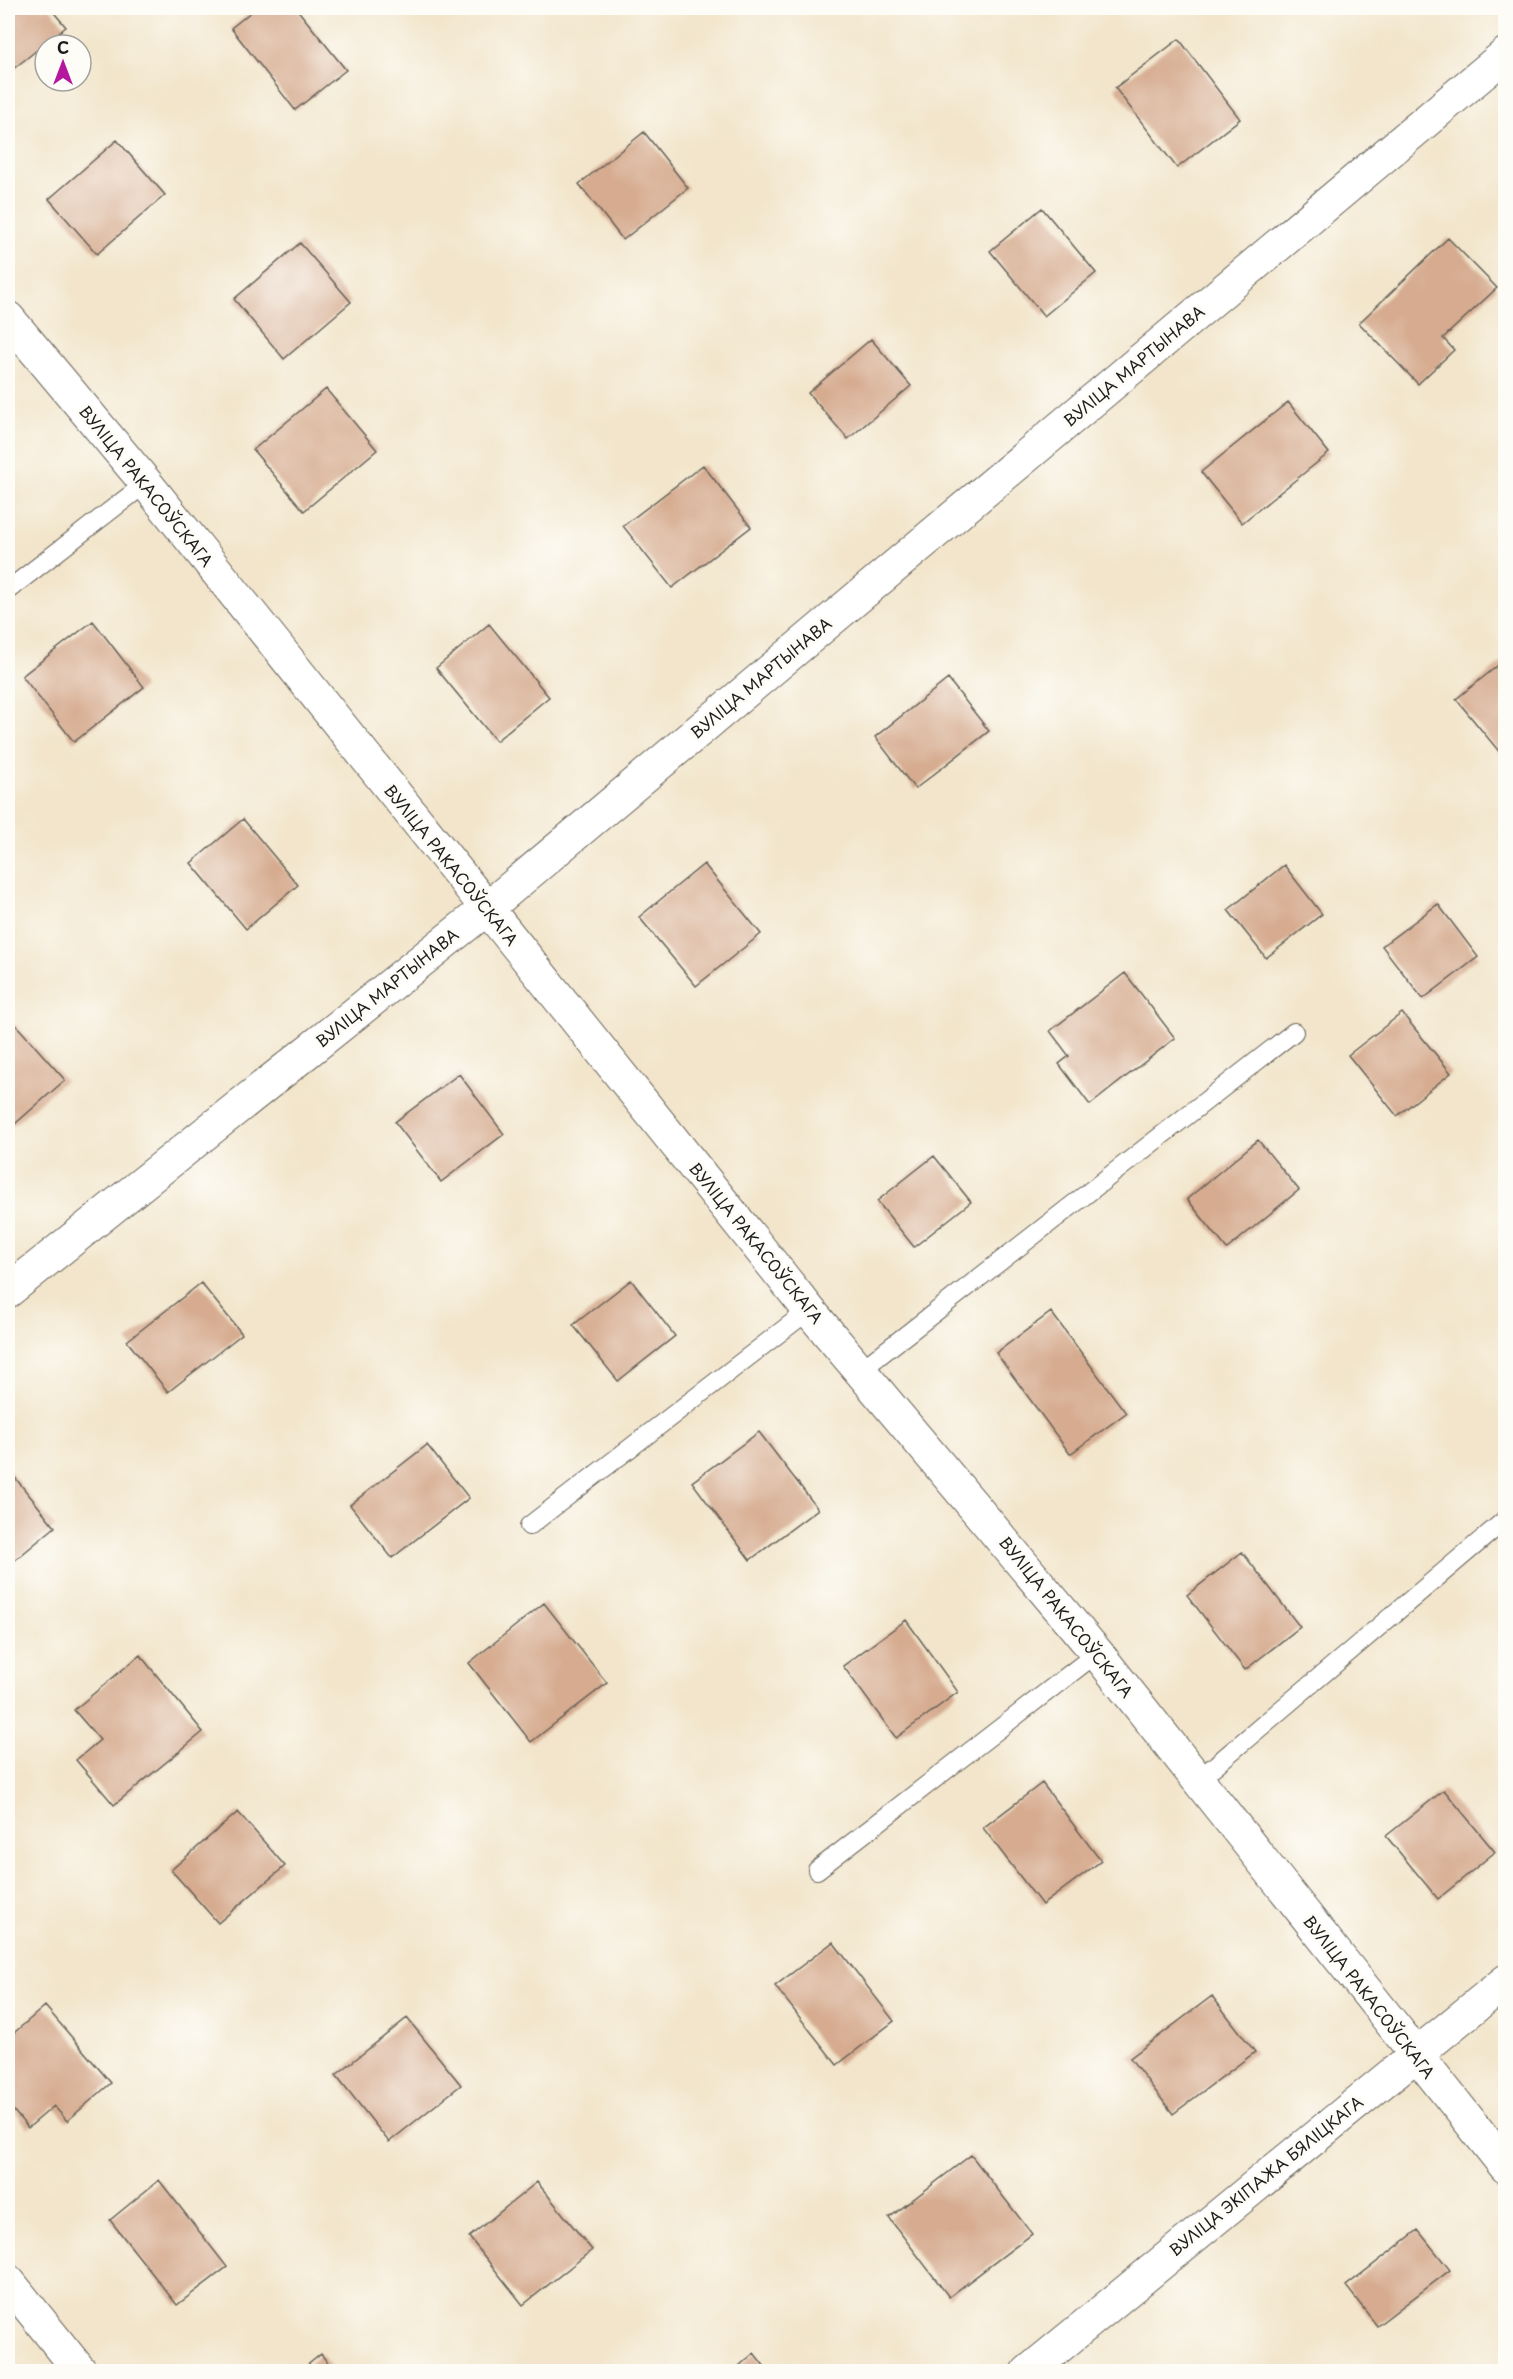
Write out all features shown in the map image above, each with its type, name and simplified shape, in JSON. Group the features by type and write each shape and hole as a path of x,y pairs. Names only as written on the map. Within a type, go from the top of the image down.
{"street":[{"name":"ВУЛІЦА МАРТЫНАВА","path":"8,1291 486,909 1506,54"},
{"name":"ВУЛІЦА РАКАСОЎСКАГА","path":"8,318 146,483 809,1310 1097,1653 1506,2167"},
{"name":"ВУЛІЦА ЭКІПАЖА БЯЛІЦКАГА","path":"1028,2372 1506,1981"},
{"path":"8,2281 81,2372"}],"lane":[{"path":"8,590 146,483"},
{"path":"861,1370 1294,1032"},
{"path":"529,1526 809,1310"},
{"path":"1198,1780 1506,1519"},
{"path":"817,1870 1097,1653"}],"building":[{"path":"8,8 50,8 66,27 58,33 33,33 33,53 8,73"},
{"path":"256,8 296,8 346,70 295,110 231,28"},
{"path":"1179,39 1240,119 1177,168 1115,88"},
{"path":"644,132 688,188 623,240 579,184"},
{"path":"117,140 165,195 97,254 49,199"},
{"path":"1042,208 1096,273 1044,316 990,251"},
{"path":"1448,238 1497,288 1443,338 1454,350 1418,384 1359,323"},
{"path":"300,243 351,302 284,359 234,299"},
{"path":"871,339 911,386 848,439 808,393"},
{"path":"326,389 377,450 304,511 253,450"},
{"path":"1288,402 1329,453 1242,523 1201,472"},
{"path":"703,465 751,527 672,588 623,526"},
{"path":"93,621 144,687 74,742 22,676"},
{"path":"489,624 549,697 496,741 436,668"},
{"path":"1506,659 1506,760 1456,699"},
{"path":"948,679 989,731 915,789 875,737"},
{"path":"243,819 298,885 246,929 191,863"},
{"path":"704,864 761,934 696,986 639,917"},
{"path":"1284,865 1322,914 1266,958 1228,910"},
{"path":"1438,904 1478,957 1423,999 1382,946"},
{"path":"1125,973 1175,1038 1090,1105 1059,1064 1069,1056 1050,1031"},
{"path":"1402,1013 1451,1073 1397,1116 1348,1055"},
{"path":"16,1025 65,1080 8,1130 8,1032"},
{"path":"459,1074 504,1134 441,1182 395,1122"},
{"path":"1258,1140 1299,1190 1227,1249 1187,1199"},
{"path":"934,1156 971,1202 914,1247 877,1201"},
{"path":"631,1280 675,1336 618,1381 573,1325"},
{"path":"201,1283 242,1334 168,1392 127,1341"},
{"path":"1051,1312 1126,1413 1070,1454 996,1353"},
{"path":"759,1432 818,1509 750,1560 692,1482"},
{"path":"427,1445 469,1498 392,1558 350,1505"},
{"path":"8,1469 55,1527 8,1566"},
{"path":"1242,1552 1300,1627 1245,1670 1187,1595"},
{"path":"544,1603 607,1683 531,1742 469,1663"},
{"path":"906,1620 958,1692 896,1738 843,1666"},
{"path":"140,1655 203,1732 114,1805 76,1760 100,1740 74,1710"},
{"path":"1042,1783 1101,1861 1042,1905 983,1828"},
{"path":"1444,1790 1495,1852 1438,1899 1386,1836"},
{"path":"238,1812 285,1866 218,1923 171,1870"},
{"path":"833,1942 894,2021 837,2065 775,1986"},
{"path":"1212,1996 1255,2052 1173,2114 1130,2058"},
{"path":"45,2006 111,2083 67,2121 54,2106 28,2128 8,2104 8,2038"},
{"path":"407,2018 461,2085 389,2142 336,2075"},
{"path":"971,2155 1032,2234 949,2297 889,2218"},
{"path":"159,2180 227,2267 177,2305 110,2220"},
{"path":"537,2182 592,2250 523,2305 469,2237"},
{"path":"1418,2230 1450,2270 1377,2326 1346,2286"},
{"path":"754,2353 769,2372 732,2372"},
{"path":"321,2354 335,2372 299,2372"}]}
